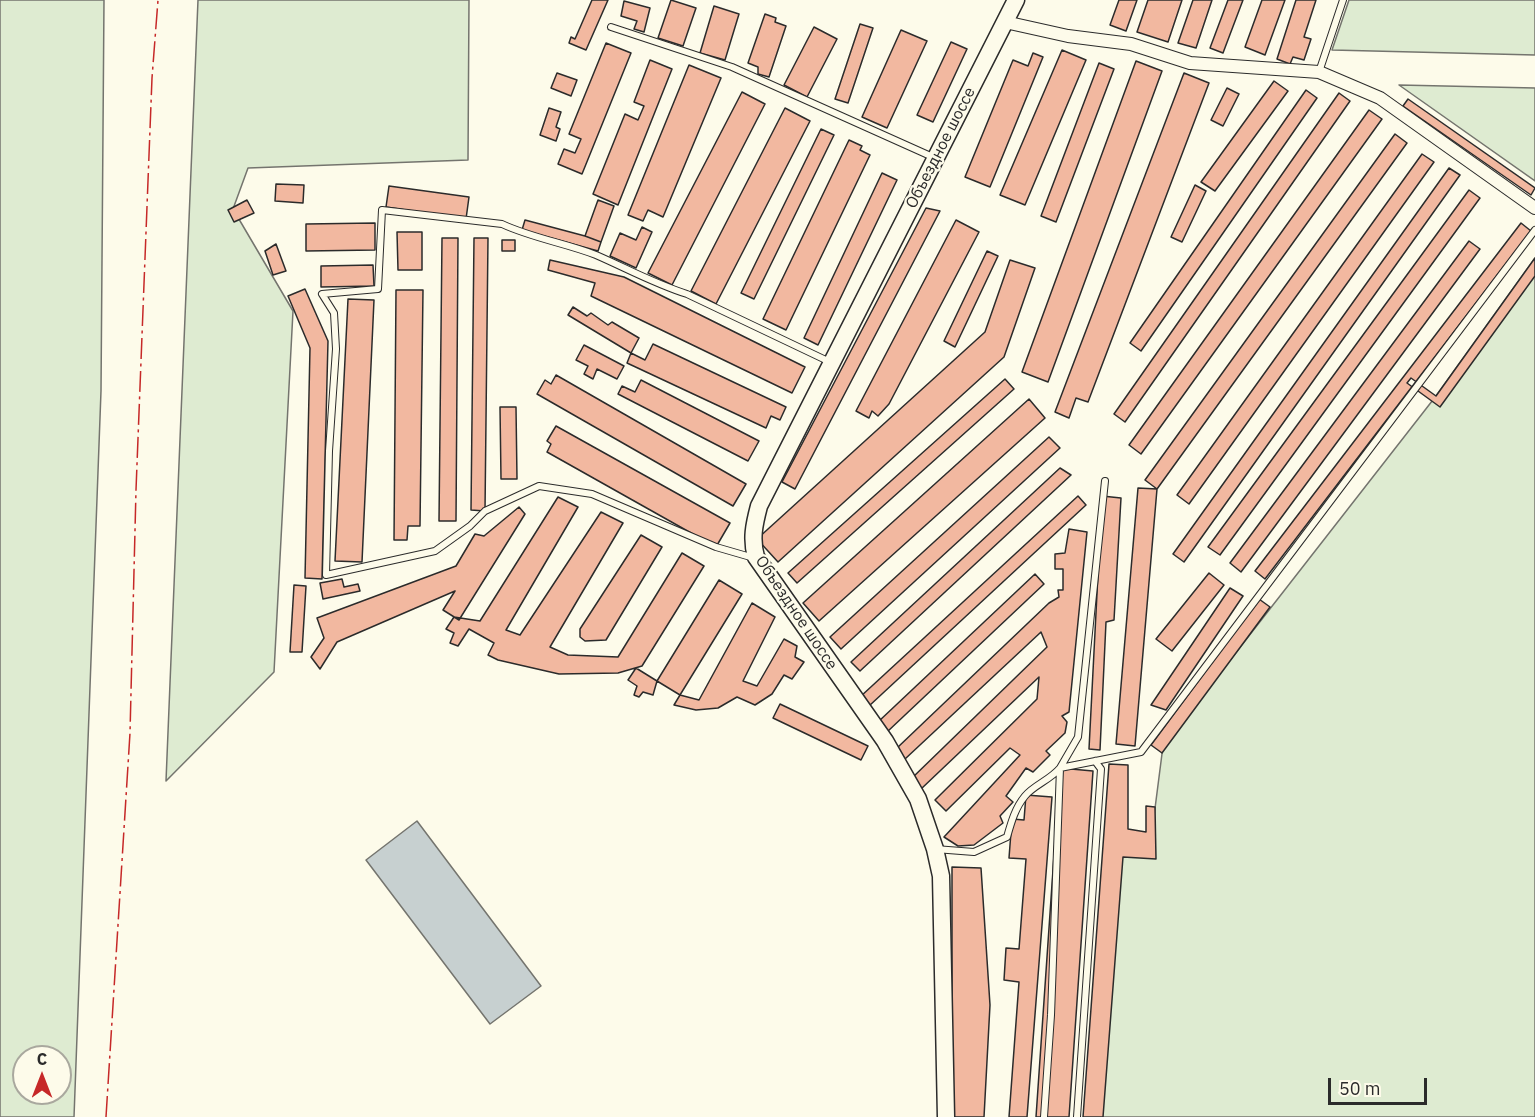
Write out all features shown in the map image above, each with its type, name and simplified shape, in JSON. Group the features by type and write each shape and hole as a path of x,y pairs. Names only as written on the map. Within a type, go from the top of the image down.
{"street":[{"name":"Объездное шоссе","path":"946,1117 941,876 935,849 918,799 885,741 757,559 752,543 759,506 1016,0"},
{"path":"1005,22 1068,36 1131,44 1190,63 1319,72 1380,98 1535,208"}],"lane":[{"path":"1319,72 1343,0"},
{"path":"611,27 732,67 936,158"},
{"path":"757,559 716,547 592,494 539,486 485,510 470,526 435,551 326,575 329,451 336,349 333,313 321,294 378,290 382,210 502,224 600,257 668,288 687,294 832,363"},
{"path":"1060,768 1141,752 1535,230"},
{"path":"935,849 974,852 1007,837 1012,819 1026,795 1054,776 1078,737 1105,481"},
{"path":"1077,1117 1101,769 1095,761"},
{"path":"1044,1117 1051,1016 1060,768"}],"green space":[{"path":"0,0 104,0 101,391 74,1117 0,1117"},
{"path":"198,0 469,0 468,160 248,168 233,209 293,311 274,672 166,781"},
{"path":"1349,0 1535,0 1535,55 1332,50"},
{"path":"1399,85 1535,88 1535,181"},
{"path":"1535,258 1535,1117 1102,1117 1116,865 1153,824 1163,746 1436,396"}],"shaded area":[{"path":"417,821 541,986 490,1024 366,860"}],"building":[{"path":"592,0 608,0 586,50 569,43 571,37 575,39"},
{"path":"671,0 696,8 683,46 658,38"},
{"path":"1119,0 1137,0 1126,31 1110,25"},
{"path":"1148,0 1182,0 1168,42 1137,32"},
{"path":"1193,0 1212,0 1196,48 1178,43"},
{"path":"1228,0 1243,0 1223,53 1210,48"},
{"path":"1262,0 1285,0 1265,55 1245,47"},
{"path":"1296,0 1316,0 1304,37 1311,39 1304,60 1293,57 1290,64 1277,59"},
{"path":"624,1 650,8 644,32 634,29 637,21 621,16"},
{"path":"714,6 739,14 725,60 700,53"},
{"path":"765,14 776,18 775,22 786,26 769,77 758,74 758,67 748,63"},
{"path":"860,24 873,28 848,103 835,99"},
{"path":"814,27 837,39 807,97 784,85"},
{"path":"901,30 927,41 887,128 862,117"},
{"path":"951,42 967,49 933,122 917,115"},
{"path":"606,43 631,53 582,174 558,164 564,149 575,153 581,139 569,134"},
{"path":"1062,50 1086,60 1025,205 1000,195"},
{"path":"1033,53 1043,57 990,187 965,177 1013,60 1028,66"},
{"path":"650,60 672,69 618,205 593,194 625,114 638,120 644,106 634,102"},
{"path":"1136,61 1162,71 1048,382 1022,372"},
{"path":"1099,63 1114,69 1056,222 1041,216"},
{"path":"689,65 721,78 663,217 648,210 643,221 628,215"},
{"path":"557,73 577,80 571,96 551,88"},
{"path":"1184,73 1209,83 1088,402 1076,398 1069,418 1055,412"},
{"path":"1274,81 1288,91 1215,191 1201,182"},
{"path":"1227,88 1239,94 1223,126 1211,120"},
{"path":"1306,90 1317,98 1141,351 1130,343"},
{"path":"742,92 765,104 672,285 648,273"},
{"path":"1339,93 1350,101 1125,422 1114,414"},
{"path":"1408,99 1535,188 1531,195 1403,106"},
{"path":"549,108 561,112 556,127 560,129 556,141 540,135"},
{"path":"785,108 810,121 716,304 691,291"},
{"path":"1369,110 1382,119 1141,454 1129,445"},
{"path":"821,129 834,135 754,299 741,293"},
{"path":"1395,134 1407,143 1157,489 1145,480"},
{"path":"849,140 862,146 860,150 870,155 786,330 763,319"},
{"path":"1422,154 1434,162 1189,504 1177,495"},
{"path":"1449,168 1460,175 1184,562 1173,554"},
{"path":"882,173 897,180 818,345 804,338"},
{"path":"276,184 304,185 303,203 275,201"},
{"path":"1195,185 1206,191 1182,242 1171,237"},
{"path":"389,186 469,197 466,219 386,207"},
{"path":"1469,190 1480,198 1220,555 1208,547"},
{"path":"247,200 254,213 234,222 228,210"},
{"path":"598,200 614,206 601,242 585,236"},
{"path":"926,208 940,211 795,489 782,482"},
{"path":"525,220 601,242 598,251 522,230"},
{"path":"956,220 979,232 889,404 878,416 872,411 869,418 856,411"},
{"path":"375,223 375,250 306,251 306,224"},
{"path":"1521,223 1531,231 1265,579 1255,571"},
{"path":"642,227 652,232 636,268 610,256 620,233 636,240"},
{"path":"397,232 422,232 422,270 398,270"},
{"path":"442,238 458,238 456,521 439,521"},
{"path":"474,238 488,238 485,511 471,510"},
{"path":"502,240 515,240 515,251 502,251"},
{"path":"1469,241 1480,249 1241,572 1230,563"},
{"path":"276,244 286,271 273,275 265,251"},
{"path":"987,251 998,256 955,347 944,341"},
{"path":"1535,258 1535,276 1440,407 1407,383 1411,378 1436,396"},
{"path":"550,260 624,277 805,367 792,393 591,296 595,283 548,270"},
{"path":"1010,260 1035,268 1004,357 778,562 757,539 985,332"},
{"path":"373,265 374,286 321,287 321,266"},
{"path":"305,289 328,341 322,579 305,578 310,348 288,296"},
{"path":"396,290 423,290 420,526 408,526 407,540 394,540"},
{"path":"348,299 374,300 362,562 335,561"},
{"path":"573,307 587,316 591,313 608,325 612,322 639,338 631,353 568,315"},
{"path":"653,344 786,407 780,420 771,416 766,428 627,363 631,353 645,360"},
{"path":"584,345 624,366 617,379 597,369 593,379 584,374 588,366 576,360"},
{"path":"556,375 746,484 733,506 537,394 545,380 551,384"},
{"path":"1005,379 1014,389 797,583 788,573"},
{"path":"641,380 759,441 748,461 618,394 622,386 635,392"},
{"path":"1029,399 1045,418 819,621 803,603"},
{"path":"500,407 516,407 517,479 501,479"},
{"path":"556,426 730,523 716,547 547,452 551,444 547,441"},
{"path":"1049,437 1060,448 841,649 830,637"},
{"path":"1060,468 1071,475 860,671 851,662"},
{"path":"1138,488 1157,489 1135,746 1116,744"},
{"path":"1078,496 1086,505 869,706 860,697"},
{"path":"1102,496 1121,498 1114,620 1106,622 1100,750 1089,749"},
{"path":"558,497 578,507 506,630 520,635 601,512 623,523 550,647 568,655 618,657 682,553 704,566 642,666 618,673 559,674 498,660 488,655 494,643 469,629 458,646 450,643 454,633 446,629 454,617 480,621"},
{"path":"519,507 525,514 459,620 443,610 455,591 337,642 320,669 311,657 324,638 317,618 456,566 475,534 484,536"},
{"path":"1069,529 1087,532 1069,712 1062,716 1067,722 1065,733 1046,751 1050,755 1033,772 1026,768 1006,796 1013,802 1000,816 1003,823 974,845 958,846 944,837 1020,755 1010,748 946,811 935,800 1037,699 1039,677 921,789 911,779 1047,647 1041,632 905,759 897,748 1049,603 1059,597 1058,590 1063,590 1063,569 1055,569 1055,554 1065,553"},
{"path":"641,535 662,547 606,640 585,641 580,637 580,629"},
{"path":"1209,573 1224,585 1172,651 1156,639"},
{"path":"1035,574 1044,584 887,732 878,722"},
{"path":"342,579 344,587 358,584 360,591 323,599 320,583"},
{"path":"719,580 742,594 680,695 657,681"},
{"path":"294,585 306,586 302,652 290,652"},
{"path":"1230,588 1243,596 1166,710 1151,705"},
{"path":"1259,599 1270,607 1162,753 1151,745"},
{"path":"752,603 775,617 743,681 757,686 784,639 797,646 795,657 804,662 792,679 784,675 772,694 755,705 737,697 718,708 696,710 674,705 680,695 699,700"},
{"path":"636,668 657,681 653,695 643,692 639,697 634,695 637,686 628,680"},
{"path":"780,704 868,746 861,760 773,718"},
{"path":"1109,764 1128,765 1128,829 1146,832 1146,806 1155,807 1156,859 1123,857 1103,1117 1083,1117"},
{"path":"1060,768 1093,771 1069,1117 1036,1117"},
{"path":"1026,795 1052,797 1027,1117 1009,1117 1019,982 1004,980 1006,948 1019,949 1026,859 1009,858 1012,819 1024,820"},
{"path":"952,867 981,868 990,1005 984,1117 952,1117"}],"power":[{"path":"106,1117 130,733 136,490 152,78 158,0"}]}
